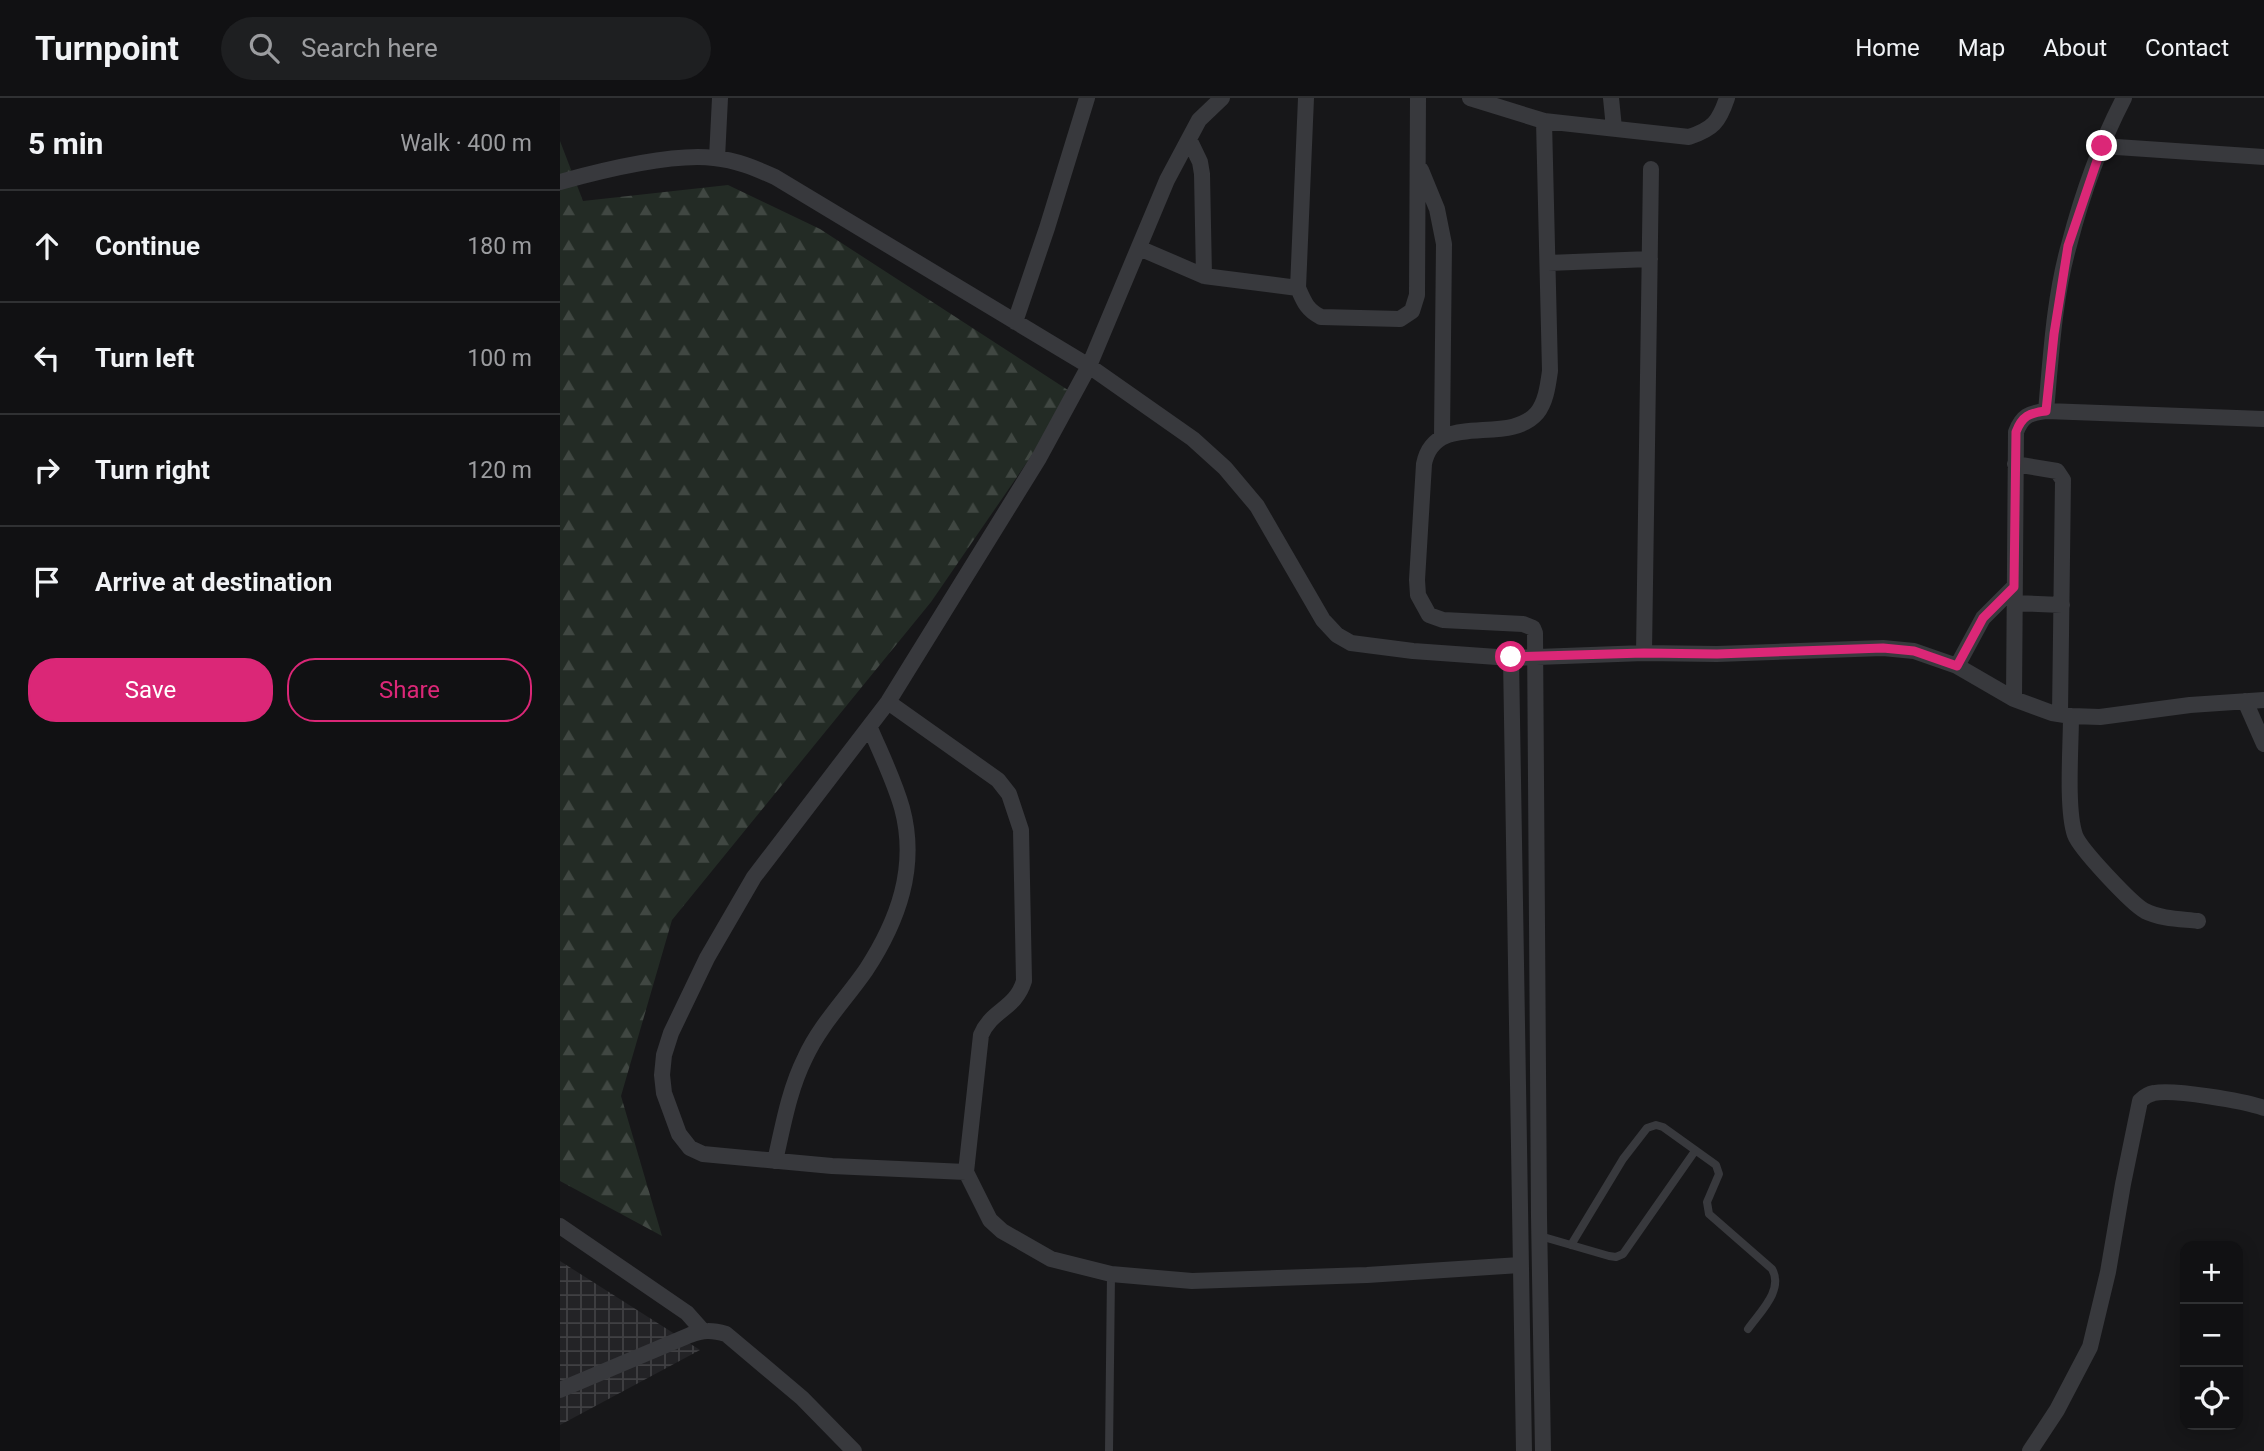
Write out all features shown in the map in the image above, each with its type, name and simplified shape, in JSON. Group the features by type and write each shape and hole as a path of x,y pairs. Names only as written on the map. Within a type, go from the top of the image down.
{"street":[{"path":"717,158 720,98"},
{"path":"1014,323 1048,228 1087,98"},
{"path":"966,1172 712,1156 690,1148 680,1134 664,1093 664,1055 671,1034 707,958 754,877 888,702 1039,458 1089,366 1167,180 1199,120 1222,98"},
{"path":"1306,98 1298,288 1306,306 1321,317 1400,318 1407,316 1417,295 1418,98"},
{"path":"1471,98 1544,121 1689,137 1705,132 1713,126 1727,98"},
{"path":"1611,98 1614,128"},
{"path":"2046,411 2054,334 2068,246 2102,146 2124,98"},
{"path":"1543,1451 1535,633 1530,626 1443,620 1429,615 1418,595 1417,580 1424,464 1429,447 1441,436 1520,425 1536,414 1546,394 1550,371 1544,121"},
{"path":"1189,139 1200,162 1202,174 1204,276"},
{"path":"2102,146 2264,157"},
{"path":"560,182 667,159 701,156 748,165 775,177 1089,366 1193,439 1225,468 1257,506 1323,620 1342,639 1352,643 1413,651 1511,657 1883,648 1914,651 1957,666 2014,699 2065,715 2100,716 2264,699"},
{"path":"1418,162 1437,209 1444,244 1441,436"},
{"path":"1644,653 1651,169"},
{"path":"1139,248 1204,276 1298,288"},
{"path":"1548,263 1650,260"},
{"path":"2014,699 2015,464 2016,432 2021,419 2031,412 2046,411 2264,419"},
{"path":"2015,464 2052,470 2062,476 2065,715 2071,808 2076,838 2144,911 2161,917 2198,921"},
{"path":"1957,666 1983,618 2014,595 2062,605"},
{"path":"1511,657 1520,1067 1520,1286 1524,1451"},
{"path":"2245,701 2264,744"},
{"path":"888,702 998,780 1009,794 1021,830 1024,981 1016,999 991,1017 981,1035 966,1172 990,1220 1002,1231 1051,1259 1111,1274 1192,1281 1520,1265"},
{"path":"775,1161 785,1112 805,1057 834,1009 865,970 889,931 901,904 906,872 902,808 870,728"},
{"path":"2030,1451 2057,1410 2090,1347 2108,1272 2127,1159 2140,1101 2145,1096 2160,1092 2226,1100 2264,1108"},
{"path":"560,1226 687,1313 703,1331"},
{"path":"1520,1286 1541,1285"},
{"path":"560,1390 703,1331 715,1331 726,1334 802,1398 854,1451"}],"lane":[{"path":"1571,1245 1623,1159 1647,1128 1663,1126 1716,1165 1718,1179 1707,1202 1709,1214 1776,1275 1773,1295 1748,1329"},
{"path":"1540,1236 1609,1256 1623,1254 1695,1151"},
{"path":"1109,1451 1111,1274"}],"shaded area":[{"path":"560,1261 700,1350 560,1425"}],"green space":[{"path":"560,141 583,201 728,185 820,229 1074,394 931,602 672,920 621,1096 662,1236 560,1181"}],"route":[{"path":"1511,657 1883,648 1914,651 1957,666 1983,618 2014,587 2016,432 2021,419 2031,412 2046,411 2054,334 2068,246 2102,146"}]}
